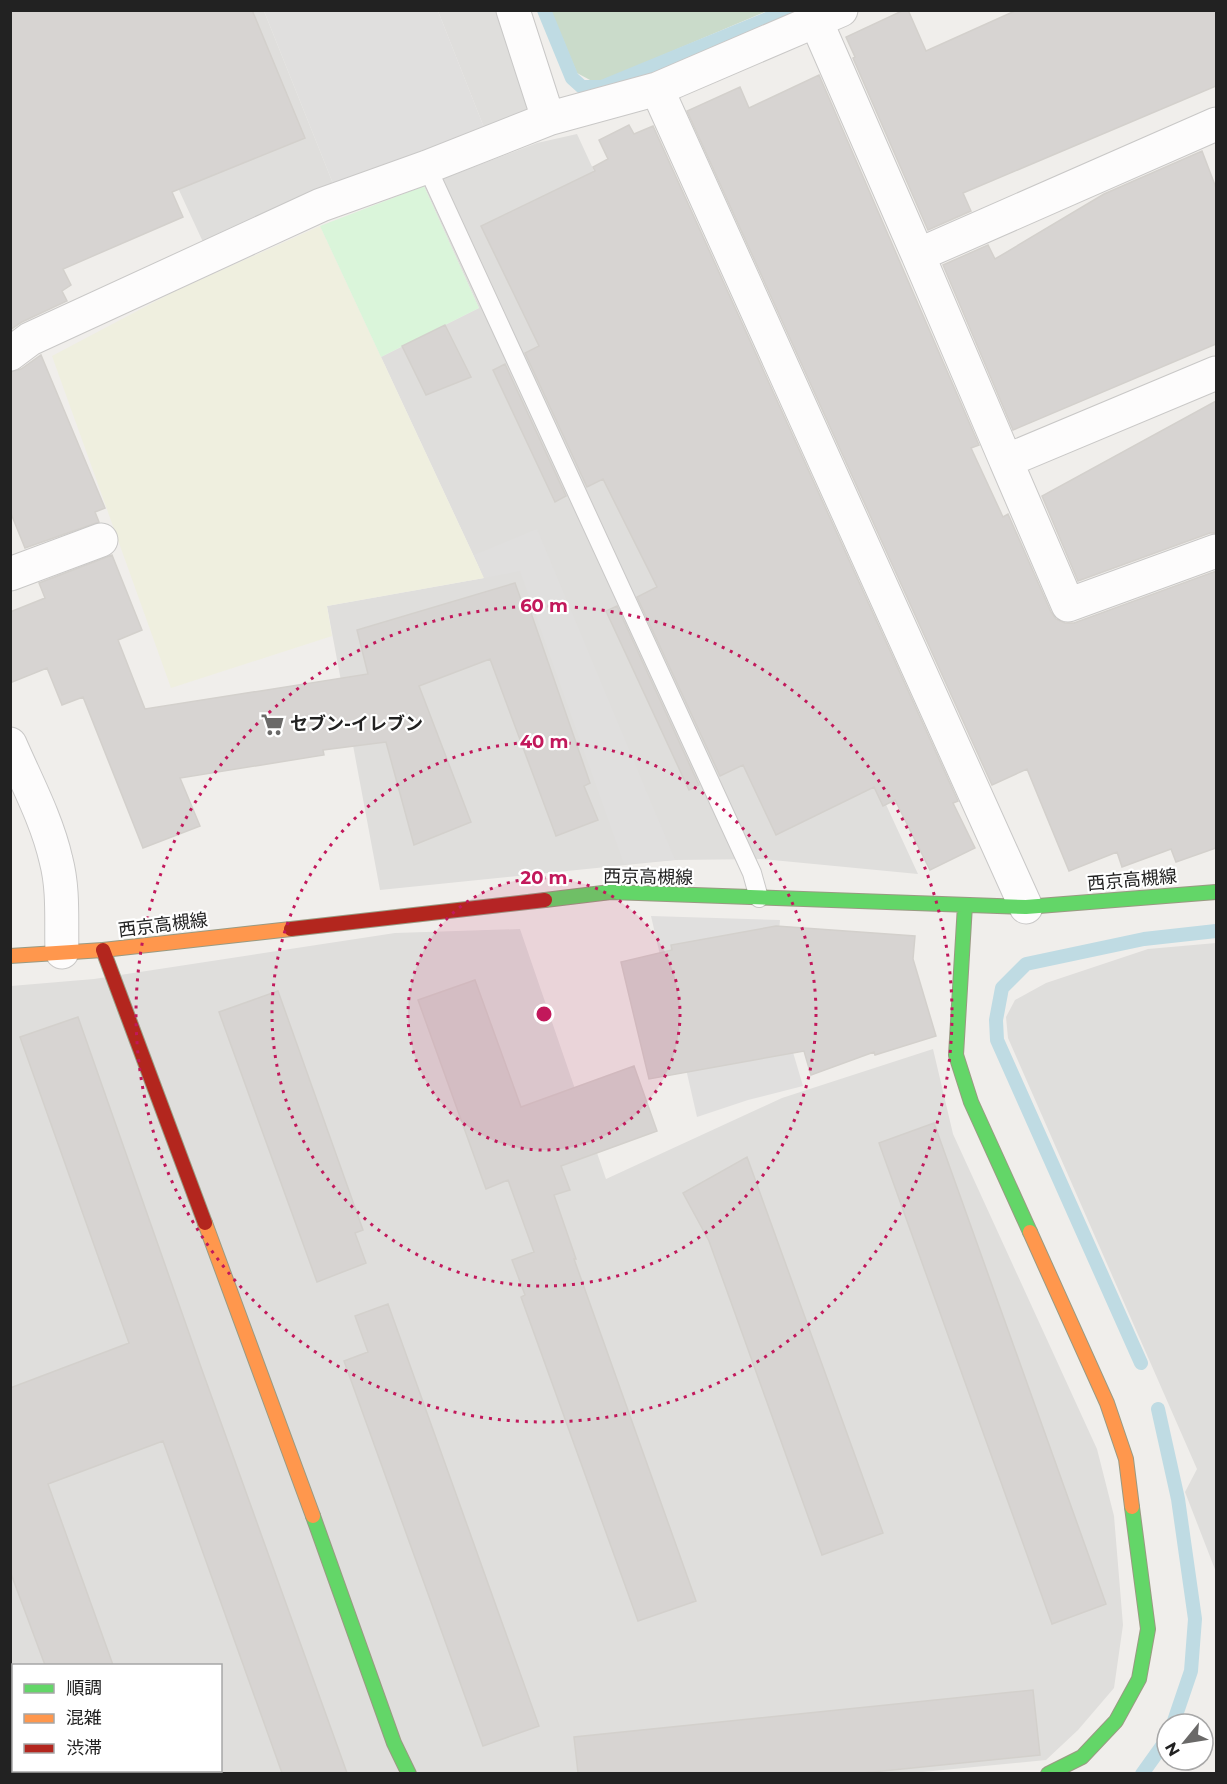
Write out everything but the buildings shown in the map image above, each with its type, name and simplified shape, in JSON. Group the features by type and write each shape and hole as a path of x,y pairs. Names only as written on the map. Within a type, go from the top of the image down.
{"street":[{"path":"513,10 546,112 551,118"},
{"path":"10,354 30,339 321,205 427,167 551,118 657,89 829,16 918,255 1068,605 1216,551"},
{"path":"657,89 1026,907"},
{"path":"918,255 1216,124"},
{"path":"1006,461 1216,373"},
{"path":"10,574 101,540"},
{"path":"10,744 49,836 57,861 61,887 62,952"},
{"name":"西京高槻線","path":"10,956 103,950 611,892 1026,907 1216,892"},
{"path":"965,905 956,1055 971,1102 1107,1403 1126,1459 1148,1629 1139,1679 1116,1721 1082,1757 1048,1773"},
{"path":"103,950 244,1326 394,1743 409,1773"}],"lane":[{"path":"427,167 752,873 759,898"}],"shaded area":[{"path":"96,11 264,11 334,186 203,242"},
{"path":"264,11 438,11 485,130 334,186"},
{"path":"438,11 503,11 536,109 485,130"},
{"path":"577,134 918,874 761,859 675,860 380,890 327,606 484,578 381,357 479,308 424,186 537,143"},
{"path":"537,529 675,860 624,864 520,571 484,578 474,555"},
{"path":"651,916 780,920 774,988 803,1086 748,1100 697,1117"},
{"path":"520,929 606,1179 782,1098 933,1049 953,1134 1097,1449 1114,1516 1123,1625 1114,1688 1078,1730 1046,1760 902,1774 11,1774 11,986 94,979 395,933"},
{"path":"1216,943 1216,1572 1185,1492 1197,1469 1008,1038 1006,1017 1015,1000 1046,983 1148,949"}],"green space":[{"path":"551,11 767,11 604,80 590,80 577,73"},
{"path":"424,186 479,308 381,357 320,226"},
{"path":"320,226 484,578 327,606 332,636 171,688 52,356 173,292"}],"waterway":[{"path":"544,10 572,78 582,87 602,87 789,10"},
{"path":"1141,1363 997,1040 996,1020 1002,988 1026,964 1144,939 1216,931"},
{"path":"1158,1409 1178,1499 1195,1619 1191,1671 1177,1712"},
{"path":"1142,1774 1155,1756"}],"traffic: fast":[{"path":"545,900 611,892 1026,907 1216,892"},
{"path":"965,905 956,1055 971,1102 1030,1232"},
{"path":"1048,1774 1082,1757 1116,1721 1139,1679 1148,1629 1132,1507"},
{"path":"313,1516 394,1743 409,1774"}],"traffic: slow":[{"path":"10,956 103,950 291,929"},
{"path":"205,1223 313,1516"},
{"path":"1030,1232 1107,1403 1126,1459 1132,1507"}],"traffic: jam":[{"path":"291,929 545,900"},
{"path":"103,950 205,1223"}],"place":[{"name":"セブン-イレブン","path":"272,724"}]}
